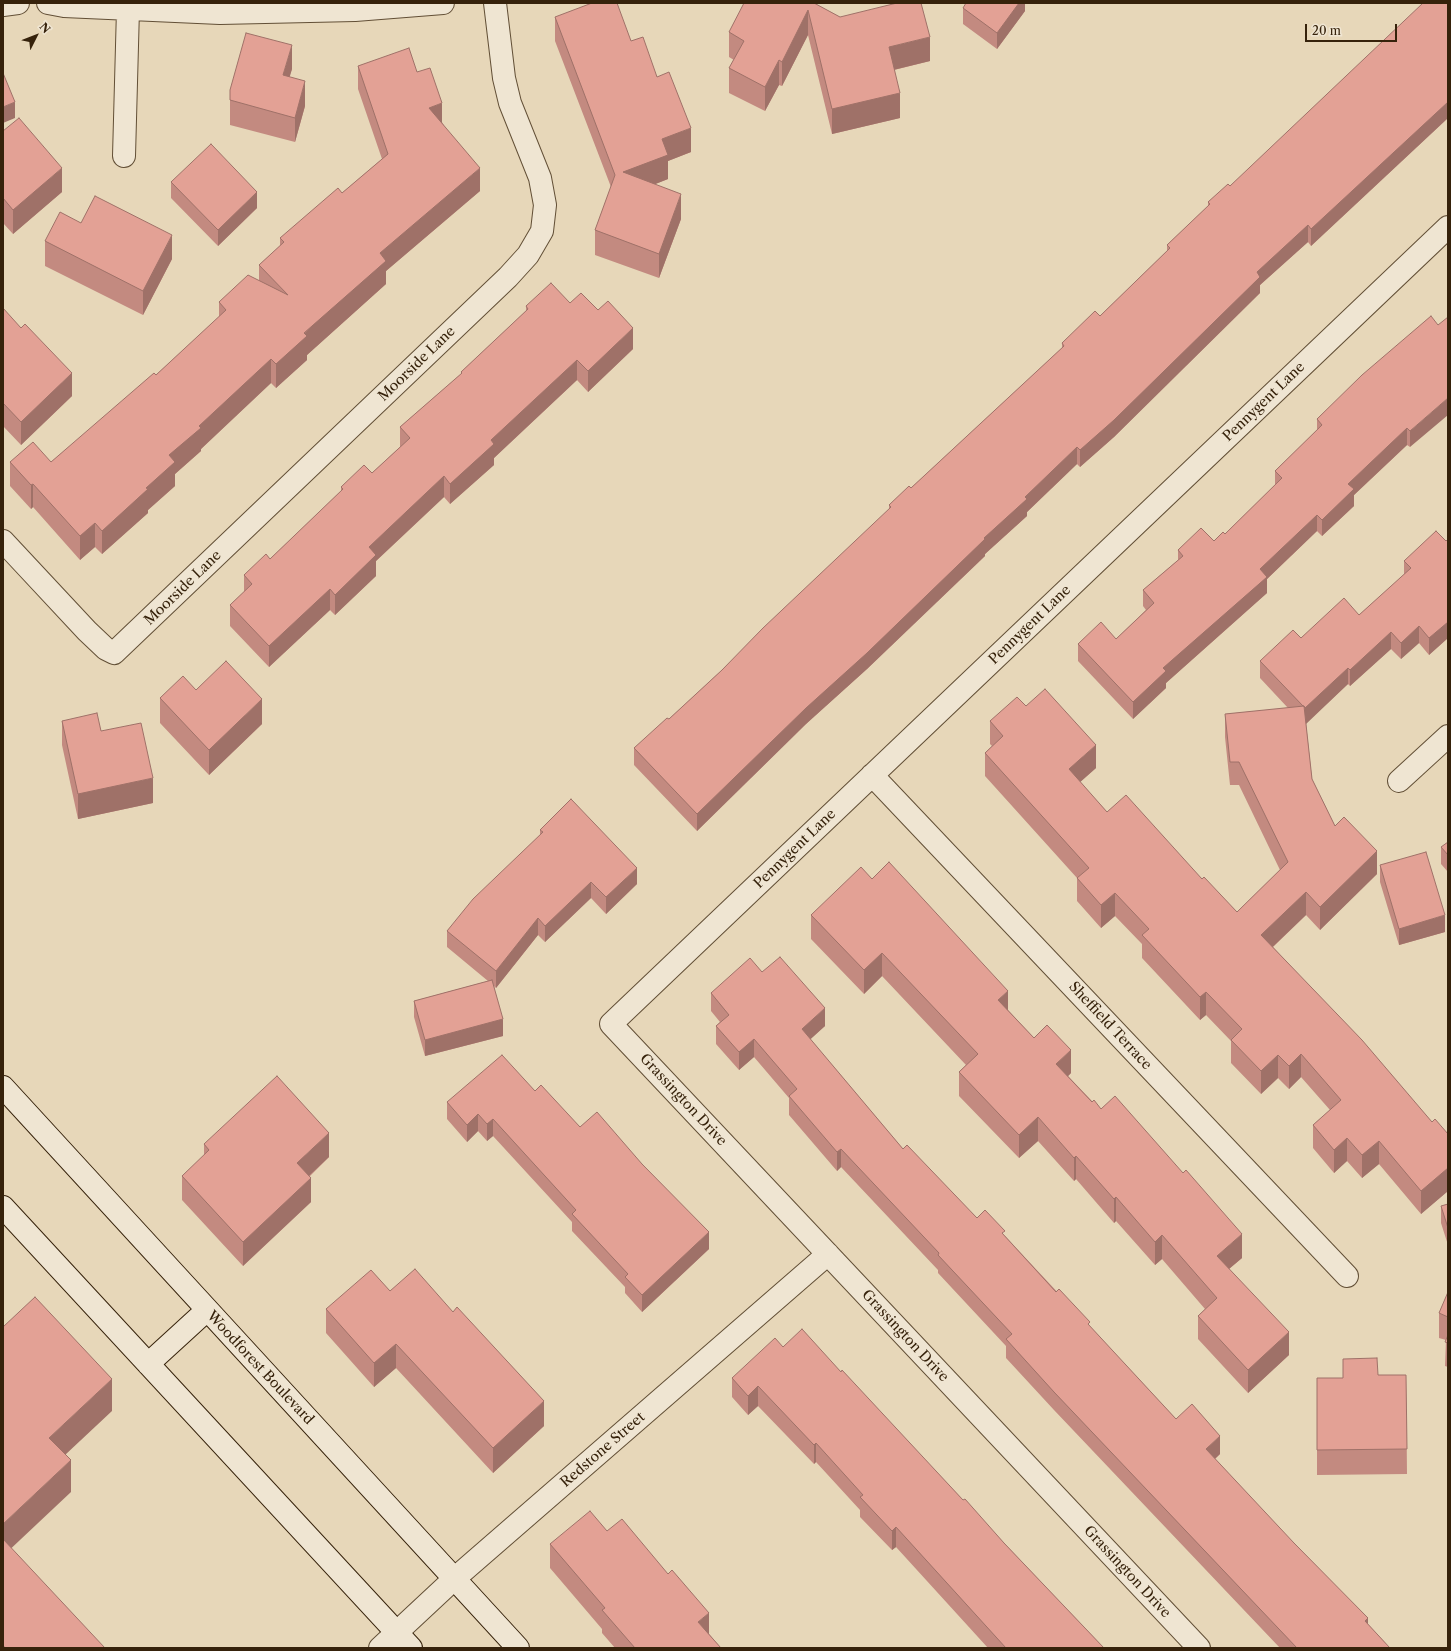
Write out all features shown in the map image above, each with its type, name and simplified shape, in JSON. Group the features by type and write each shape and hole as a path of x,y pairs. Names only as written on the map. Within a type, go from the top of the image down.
{"street":[{"path":"3,5 18,3"},
{"path":"48,3 64,6 236,12 355,10 443,3"},
{"name":"Moorside Lane","path":"3,541 87,631 106,649 114,653 491,294 528,255 542,231 545,205 540,178 510,103 504,78 496,3"},
{"path":"124,156 128,9"},
{"name":"Pennygent Lane","path":"611,1024 1447,230"},
{"path":"1399,782 1448,736"},
{"name":"Sheffield Terrace","path":"872,775 1347,1276"},
{"name":"Grassington Drive","path":"611,1024 1199,1648"},
{"name":"Woodforest Boulevard","path":"3,1087 518,1648"},
{"path":"3,1207 411,1648"},
{"name":"Redstone Street","path":"380,1648 454,1579 828,1254"},
{"path":"148,1364 207,1310"}],"building":[{"path":"592,3 617,3 631,41 643,37 657,77 669,72 691,128 662,139 668,155 623,172 681,194 659,254 595,230 615,175 555,17"},
{"path":"744,3 814,3 840,17 897,3 921,3 930,37 889,47 900,93 832,109 808,10 782,62 779,60 765,87 729,68 744,41 729,32"},
{"path":"966,3 1019,3 997,33 963,8"},
{"path":"1423,3 1448,3 1448,102 1311,229 1308,225 1257,272 1260,277 1114,420 1080,450 1077,447 1025,497 1027,499 984,538 985,539 867,653 806,708 697,814 634,748 667,718 669,719 722,670 763,628 891,507 889,505 909,486 911,488 1064,346 1062,343 1095,311 1100,316 1170,248 1167,245 1210,204 1208,202 1228,184 1230,186"},
{"path":"246,33 292,45 283,75 305,81 295,118 230,100 230,90"},
{"path":"409,48 417,72 430,68 442,103 429,108 480,168 380,253 386,261 304,333 307,336 276,364 271,359 199,426 201,428 169,455 175,462 146,488 148,489 102,531 95,523 80,536 33,484 31,485 10,462 33,442 51,462 154,373 156,375 226,310 219,302 248,275 288,295 259,265 284,242 280,238 338,188 342,193 388,154 358,66"},
{"path":"3,73 15,102 3,107"},
{"path":"19,118 62,168 13,210 3,198 3,131"},
{"path":"211,144 257,192 218,230 171,182"},
{"path":"95,196 172,235 143,291 45,241 60,212 81,223"},
{"path":"551,283 570,303 581,293 598,310 608,301 633,328 588,371 577,360 491,440 494,444 450,484 444,476 369,547 376,555 335,595 330,589 269,646 230,605 252,584 244,575 266,554 270,559 343,489 341,487 364,465 372,473 410,438 400,427 462,373 461,372 528,309 526,306"},
{"path":"3,308 21,328 25,324 72,373 21,422 3,403"},
{"path":"1431,316 1438,325 1448,317 1448,398 1410,431 1407,428 1348,484 1354,489 1322,520 1317,515 1260,569 1267,577 1163,668 1166,671 1133,702 1078,644 1101,622 1116,639 1154,603 1143,590 1183,556 1178,550 1201,528 1214,541 1223,532 1225,534 1282,478 1275,471 1322,425 1317,419 1362,375"},
{"path":"1436,531 1446,541 1448,539 1448,622 1429,638 1419,626 1401,643 1391,632 1350,670 1348,668 1305,708 1260,661 1293,630 1301,638 1344,598 1359,615 1411,568 1404,561"},
{"path":"226,661 262,699 209,750 160,698 183,676 196,690"},
{"path":"1045,689 1096,745 1069,769 1107,812 1126,795 1202,879 1204,877 1237,912 1288,862 1239,762 1230,762 1225,714 1304,706 1312,779 1335,826 1344,817 1377,851 1320,907 1306,892 1261,935 1362,1040 1432,1122 1435,1119 1448,1134 1448,1168 1421,1191 1379,1141 1362,1155 1347,1138 1334,1150 1313,1125 1341,1100 1301,1054 1289,1066 1278,1055 1261,1071 1231,1040 1242,1029 1206,992 1200,997 1142,935 1149,929 1115,893 1101,905 1077,878 1089,868 985,753 1003,736 990,721 1017,697 1026,706"},
{"path":"97,713 101,731 141,723 153,778 78,794 62,721"},
{"path":"571,799 637,868 606,897 591,882 545,926 538,918 496,971 447,931 473,899 543,832 540,830"},
{"path":"1448,842 1448,855 1441,847"},
{"path":"1426,852 1445,915 1399,929 1380,865"},
{"path":"889,862 1008,991 998,1000 1034,1038 1047,1025 1071,1050 1056,1064 1092,1102 1094,1100 1101,1109 1115,1096 1183,1173 1186,1170 1242,1234 1217,1256 1289,1332 1248,1370 1198,1316 1217,1298 1162,1235 1155,1242 1116,1197 1114,1199 1076,1156 1074,1158 1038,1117 1019,1135 959,1072 978,1054 882,953 864,970 811,915 861,867 872,879"},
{"path":"780,957 825,1008 802,1029 903,1149 907,1145 977,1218 985,1210 1005,1231 1002,1233 1056,1292 1059,1289 1090,1322 1088,1324 1176,1419 1192,1404 1220,1436 1206,1449 1294,1543 1368,1618 1365,1621 1390,1648 1297,1648 1054,1392 1006,1339 1012,1334 938,1255 939,1253 841,1149 837,1152 789,1096 797,1089 754,1039 739,1052 716,1026 729,1015 711,993 750,958 762,972"},
{"path":"492,980 503,1019 425,1040 414,1001"},
{"path":"502,1055 535,1091 541,1085 580,1127 597,1112 642,1164 709,1232 642,1295 625,1277 628,1274 572,1214 576,1210 493,1119 487,1124 478,1114 467,1125 447,1102"},
{"path":"277,1076 329,1133 297,1163 311,1178 243,1242 182,1176 209,1150 204,1144"},
{"path":"1448,1204 1448,1228 1441,1206"},
{"path":"415,1269 453,1312 457,1307 544,1401 493,1448 396,1344 374,1363 326,1309 371,1270 390,1291"},
{"path":"1448,1292 1448,1317 1439,1313"},
{"path":"35,1297 112,1379 49,1438 71,1460 3,1524 3,1327"},
{"path":"802,1329 963,1500 965,1499 1004,1543 1104,1648 1006,1648 896,1527 892,1531 860,1497 863,1495 816,1443 814,1445 758,1386 748,1396 732,1378 775,1338 783,1347"},
{"path":"1448,1335 1448,1343 1445,1342"},
{"path":"1377,1358 1378,1375 1406,1375 1407,1449 1317,1450 1317,1378 1343,1378 1343,1359"},
{"path":"590,1511 607,1531 622,1519 668,1574 672,1570 709,1613 698,1622 721,1648 635,1648 602,1610 605,1608 550,1544"},
{"path":"3,1539 105,1648 5,1648 3,1645"}]}
